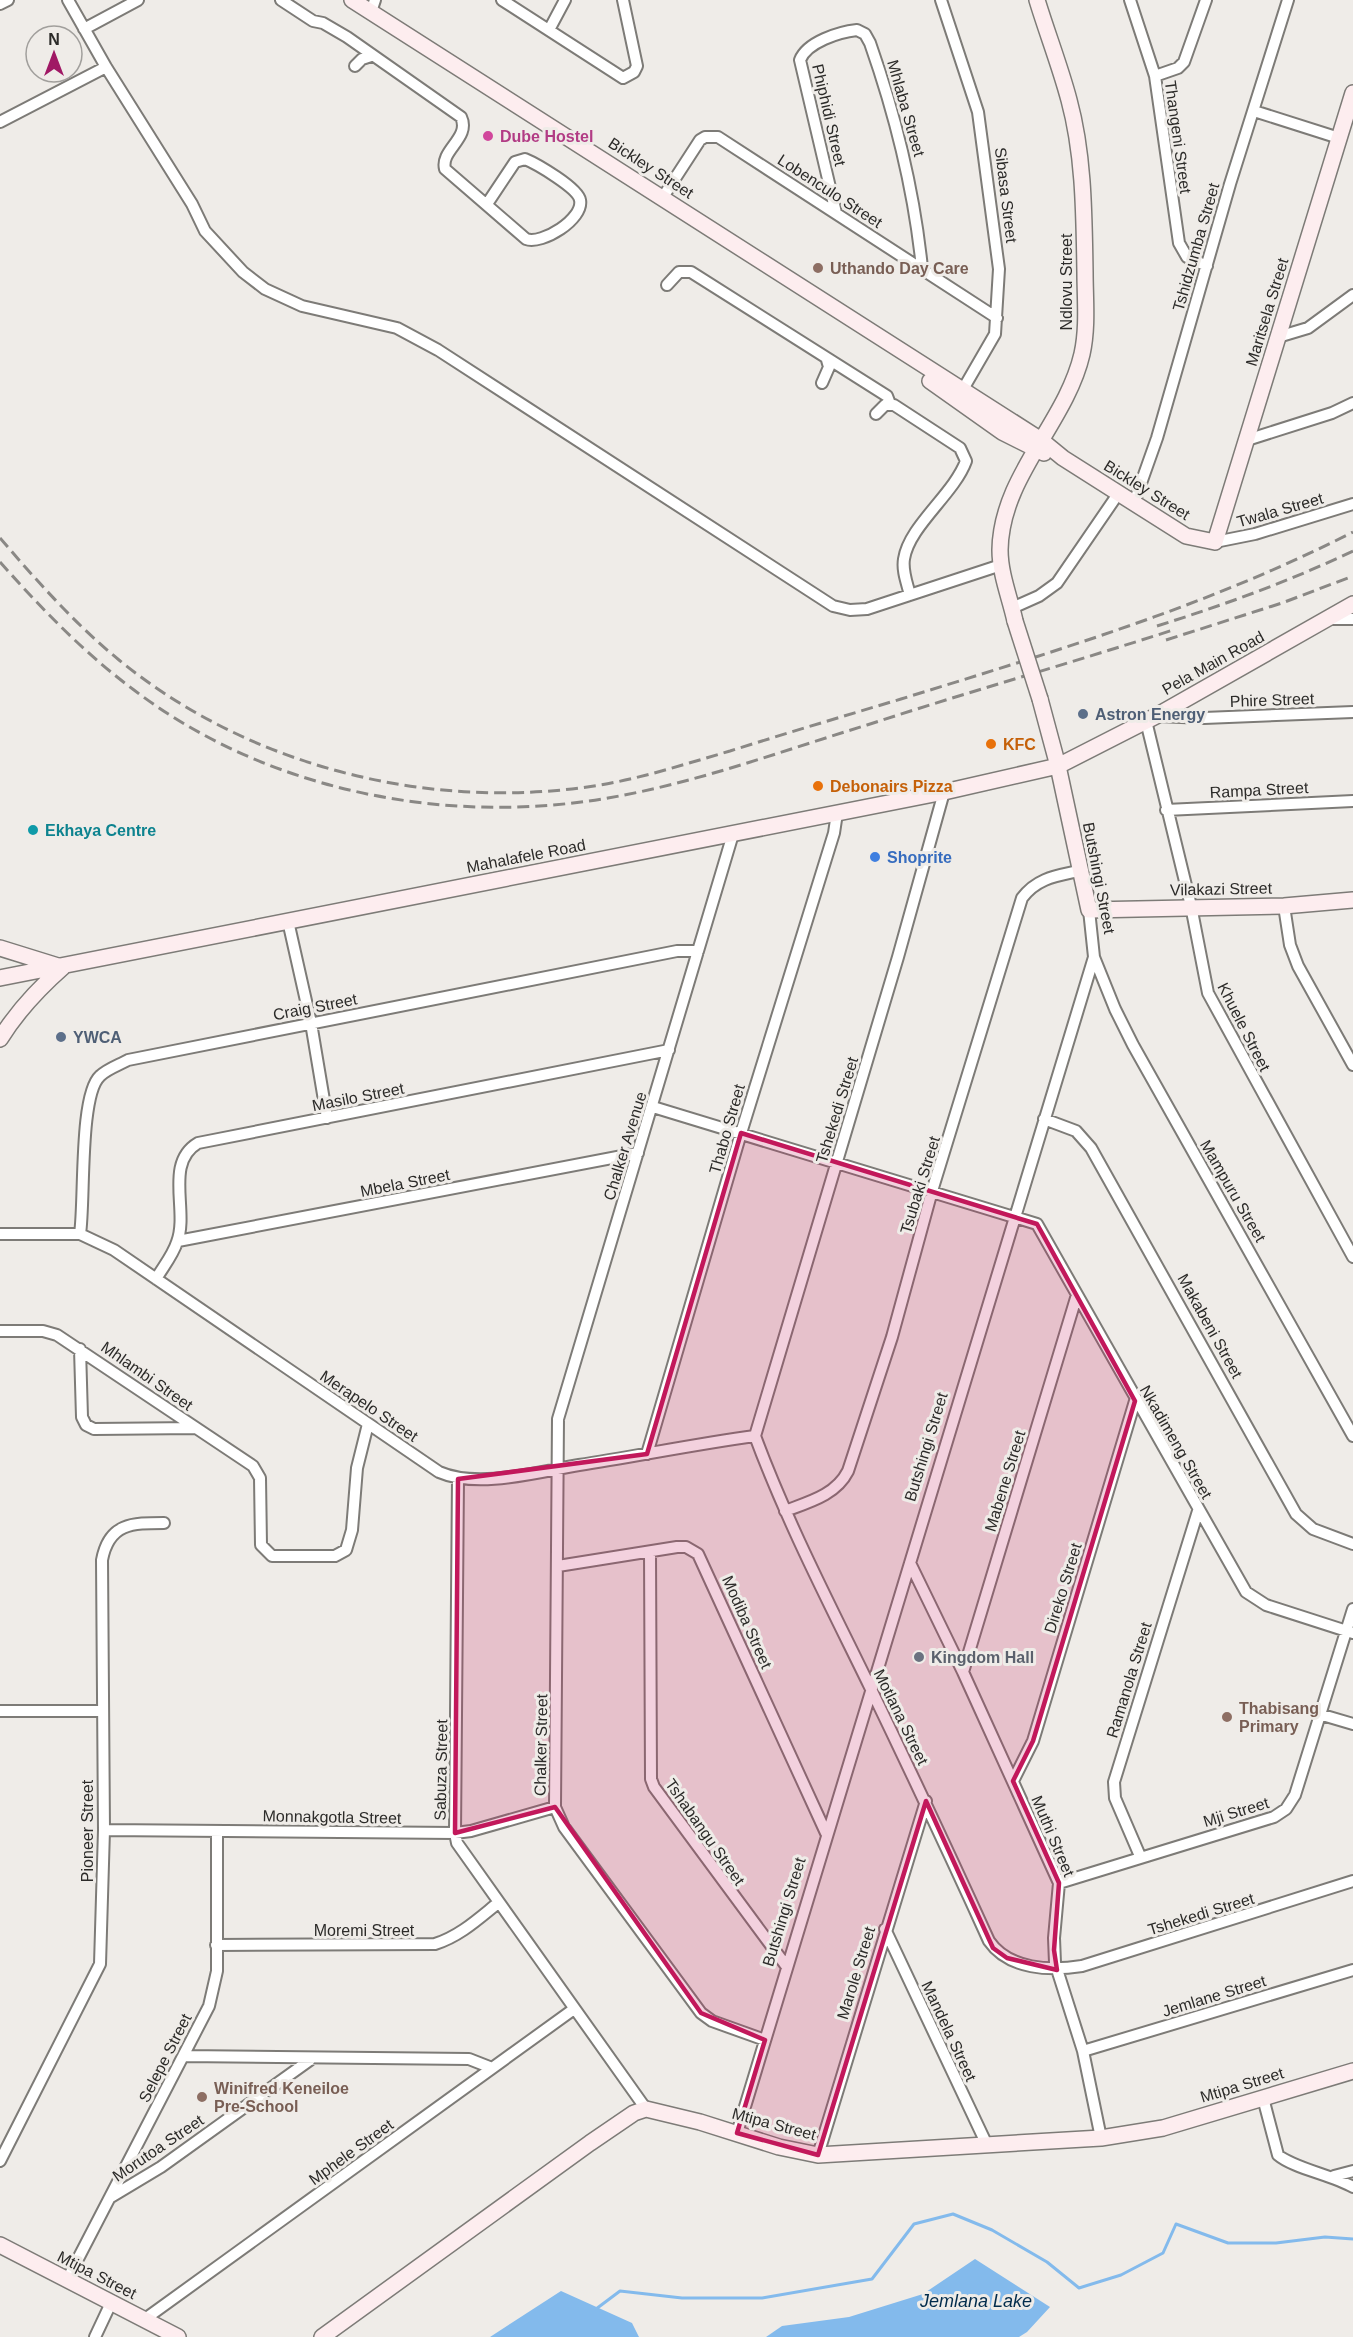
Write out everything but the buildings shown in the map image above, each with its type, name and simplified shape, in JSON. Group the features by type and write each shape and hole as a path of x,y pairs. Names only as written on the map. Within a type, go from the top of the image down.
{"street":[{"path":"0,4 8,0"},
{"path":"68,0 81,24"},
{"path":"138,0 84,29 176,176 205,231 243,272 265,289 302,306 397,328 438,350 833,606 850,610 867,609 1001,565"},
{"path":"281,0 312,24 336,30 461,117 464,124 462,132 443,165 448,173 526,239 539,241 578,216 581,202 574,189 525,159 514,162 487,204"},
{"name":"Bickley Street","path":"352,0 373,6 962,391 1038,446"},
{"path":"502,0 623,78 634,72 637,66 623,0"},
{"path":"549,30 565,0"},
{"name":"Sibasa Street","path":"941,0 973,93 982,133 998,245 995,334 962,391"},
{"name":"Ndlovu Street","path":"1037,0 1069,101 1079,156 1086,319 1081,356 1063,401 1005,513 1000,549 1001,565 1013,614 1040,699"},
{"name":"Thangeni Street","path":"1130,0 1155,76 1179,243 1187,257 1207,266"},
{"path":"1155,76 1178,68 1184,62 1206,0"},
{"name":"Tshidzumba Street","path":"1134,503 1157,438 1288,0"},
{"name":"Mhlaba Street","path":"800,60 812,46 853,30 861,31 868,38 900,138 917,223 922,268"},
{"path":"356,66 362,59 371,56"},
{"name":"Phiphidi Street","path":"800,60 836,213"},
{"path":"0,122 106,67"},
{"name":"Maritsela Street","path":"1215,542 1353,93"},
{"path":"1254,111 1339,138"},
{"name":"Lobenculo Street","path":"663,197 700,140 713,136 997,318"},
{"path":"667,285 679,272 691,272 827,360 836,362 887,396 890,404 960,448 966,461 959,475 908,547 904,560 904,573 910,595"},
{"path":"1278,338 1308,328 1353,295"},
{"name":"Bickley Street","path":"867,331 977,415 1063,458 1186,536 1195,540 1215,542"},
{"path":"822,383 829,367 827,360"},
{"path":"1247,441 1332,413 1353,403"},
{"path":"876,414 890,404"},
{"path":"1013,614 1057,583 1118,494"},
{"name":"Twala Street","path":"1215,542 1255,534 1353,504"},
{"name":"Pela Main Road","path":"1058,766 1151,719 1353,604"},
{"path":"1327,619 1353,619"},
{"name":"Butshingi Street","path":"737,2133 826,1833 872,1692 1094,957 1089,910 1058,766 1040,699"},
{"name":"Phire Street","path":"1151,719 1353,712"},
{"name":"Khuele Street","path":"1151,719 1166,810 1191,906 1208,993 1353,1257"},
{"name":"Mahalafele Road","path":"0,978 944,792 1058,766"},
{"name":"Tshekedi Street","path":"755,1436 944,792"},
{"name":"Rampa Street","path":"1166,810 1353,801"},
{"name":"Thabo Street","path":"647,1454 741,1133 834,833 837,813"},
{"name":"Chalker Avenue","path":"557,1468 558,1419 562,1402 653,1107 733,834"},
{"name":"Tsubaki Street","path":"785,1511 831,1491 839,1485 848,1471 892,1337 932,1191 1022,898 1035,883 1042,879 1079,871"},
{"name":"Vilakazi Street","path":"1089,910 1191,906 1284,906 1353,900"},
{"path":"1284,906 1290,945 1298,966 1353,1065"},
{"path":"288,921 311,1023 327,1118"},
{"path":"0,948 63,967"},
{"name":"Craig Street","path":"80,1234 88,1112 92,1092 100,1076 128,1060 677,951 698,951"},
{"name":"Mampuru Street","path":"1094,957 1115,1009 1133,1045 1353,1436"},
{"path":"0,1039 36,990 63,967"},
{"name":"Masilo Street","path":"156,1279 178,1241 181,1162 189,1148 198,1143 669,1050"},
{"name":"Nkadimeng Street","path":"653,1107 1037,1224 1076,1298 1242,1586 1252,1598 1349,1632"},
{"name":"Makabeni Street","path":"1044,1119 1076,1131 1091,1148 1296,1514 1312,1529 1353,1544"},
{"name":"Mbela Street","path":"178,1241 638,1153"},
{"name":"Merapelo Street","path":"0,1234 80,1234 114,1250 439,1472 458,1479 482,1479 755,1436"},
{"name":"Mabene Street","path":"963,1672 1076,1298"},
{"name":"Mhlambi Street","path":"0,1331 43,1331 57,1335 257,1471 260,1478 261,1545 265,1552 281,1558 335,1556 346,1550 352,1530 357,1468 368,1424"},
{"name":"Mhlambi Street","path":"80,1349 82,1417 87,1425 94,1429 196,1428"},
{"name":"Direko Street","path":"1012,1781 1025,1762 1033,1741 1135,1401"},
{"name":"Motlana Street","path":"755,1436 785,1511 926,1801 993,1948 1006,1958 1034,1967 1057,1970"},
{"name":"Chalker Street","path":"557,1468 555,1807 564,1827 701,2013 711,2021 765,2040"},
{"name":"Sabuza Street","path":"458,1479 455,1833 464,1856 646,2109"},
{"name":"Ramanola Street","path":"1140,1856 1114,1798 1114,1782 1198,1511"},
{"name":"Pioneer Street","path":"0,2162 100,1964 104,1830 102,1560 105,1544 111,1534 123,1528 164,1523"},
{"name":"Modiba Street","path":"558,1566 686,1547 698,1554 826,1833"},
{"name":"Tshabangu Street","path":"650,1552 651,1779 654,1787 787,1967"},
{"name":"Muthi Street","path":"910,1563 963,1672 1059,1883 1054,1950 1057,1970 1083,2051 1101,2138"},
{"name":"Mji Street","path":"1059,1883 1140,1856 1274,1817 1286,1809 1295,1795 1319,1714 1349,1632 1353,1609"},
{"path":"0,1712 102,1711"},
{"path":"1319,1714 1353,1724"},
{"name":"Marole Street","path":"818,2155 885,1929 926,1801"},
{"name":"Monnakgotla Street","path":"104,1830 455,1833 471,1832 555,1807"},
{"name":"Selepe Street","path":"67,2280 183,2056 214,1990 217,1831"},
{"name":"Tshekedi Street","path":"1057,1970 1105,1959 1353,1881"},
{"name":"Moremi Street","path":"216,1945 435,1944 450,1939 471,1926 498,1903"},
{"name":"Mandela Street","path":"885,1929 987,2145"},
{"name":"Jemlane Street","path":"1083,2051 1353,1970"},
{"name":"Mphele Street","path":"145,2319 574,2009"},
{"path":"183,2056 470,2059 492,2068"},
{"name":"Morutoa Street","path":"110,2197 161,2167 310,2059"},
{"name":"Mtipa Street","path":"646,2109 737,2133 779,2147 818,2155 1101,2138 1163,2128 1353,2071"},
{"path":"1263,2098 1278,2155 1293,2163 1334,2176 1353,2187"},
{"path":"322,2337 590,2143 634,2113 646,2109"},
{"path":"1334,2176 1353,2171"},
{"name":"Mtipa Street","path":"0,2245 178,2337"},
{"path":"95,2337 111,2303"}],"highlighted area":[{"path":"741,1133 1037,1224 1135,1401 1033,1741 1013,1781 1059,1883 1054,1950 1057,1970 1007,1958 993,1948 926,1801 818,2155 737,2133 765,2040 701,2013 555,1807 455,1833 458,1479 647,1454"}],"water":[{"name":"Jemlana Lake","path":"975,2259 1050,2307 1027,2332 1019,2337 766,2337 782,2326 849,2317 923,2294"},
{"path":"561,2291 632,2323 639,2337 490,2337"}],"waterway":[{"path":"596,2309 620,2291 682,2298 762,2298 872,2279 914,2224 953,2214 992,2230 1047,2262 1079,2288 1121,2275 1163,2253 1176,2224 1228,2243 1276,2243 1325,2237 1353,2239"}],"railway":[{"path":"0,538 72,617 119,660 170,697 225,728 283,753 343,772 405,785 468,792 531,792 594,786 645,775 1074,645 1243,583 1353,532"},
{"path":"1157,626 1256,592 1353,551"},
{"path":"0,562 64,629 116,676 186,725 241,753 299,776 360,792 421,803 484,807 546,806 608,798 674,784 739,766 1173,630"},
{"path":"1166,640 1282,603 1353,576"}],"place":[{"name":"Dube Hostel","path":"488,136"},
{"name":"Uthando Day Care","path":"818,268"},
{"name":"Astron Energy","path":"1083,714"},
{"name":"KFC","path":"991,744"},
{"name":"Debonairs Pizza","path":"818,786"},
{"name":"Ekhaya Centre","path":"33,830"},
{"name":"Shoprite","path":"875,857"},
{"name":"YWCA","path":"61,1037"},
{"name":"Kingdom Hall","path":"919,1657"},
{"name":"Thabisang Primary","path":"1227,1717"},
{"name":"Winifred Keneiloe Pre-School","path":"202,2097"}]}
